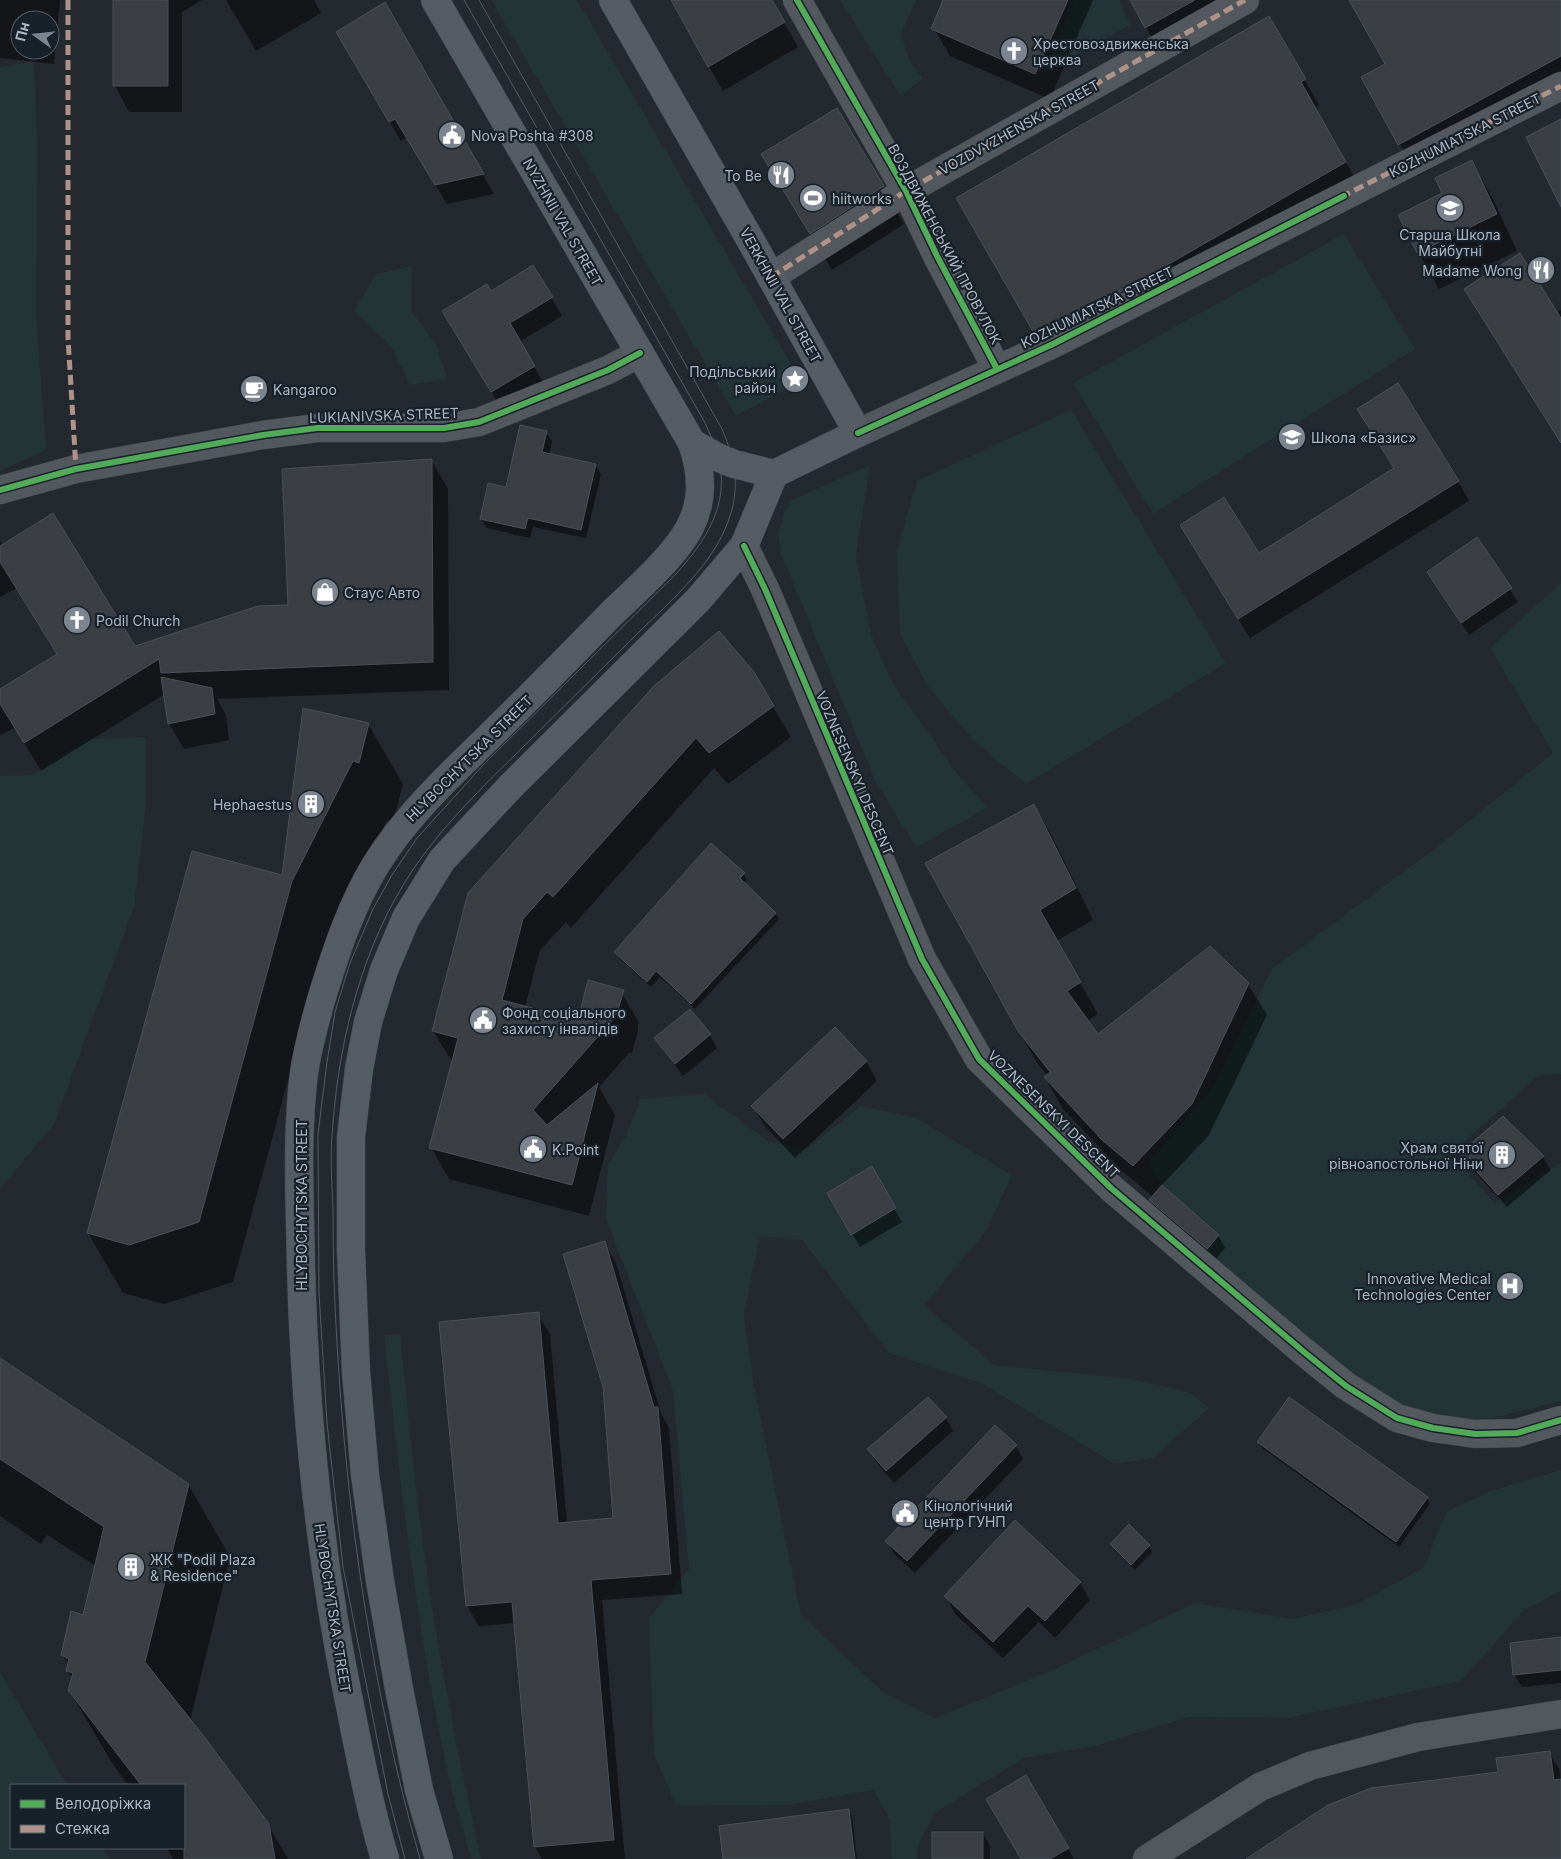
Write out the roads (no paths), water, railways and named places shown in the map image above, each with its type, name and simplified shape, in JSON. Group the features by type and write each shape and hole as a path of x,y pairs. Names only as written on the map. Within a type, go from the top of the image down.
{"main road":[{"name":"NYZHNII VAL STREET","path":"435,0 692,443"},
{"name":"VERKHNII VAL STREET","path":"613,0 858,433"},
{"path":"692,443 734,464 774,474 858,433"},
{"name":"HLYBOCHYTSKA STREET","path":"385,1859 361,1764 334,1629 310,1445 303,1346 299,1158 305,1069 316,1017 352,909 376,865 404,825 428,796 531,696 663,562 689,530 697,510 701,486 697,458 692,443"},
{"path":"439,1859 419,1790 380,1581 365,1475 356,1372 351,1251 351,1137 358,1069 368,1022 384,970 406,918 442,860 511,786 698,600 744,546 774,474"}],"street":[{"name":"ВОЗДВИЖЕНСЬКИЙ ПРОВУЛОК","path":"796,0 906,191 938,258 997,369"},
{"name":"VOZDVYZHENSKA STREET","path":"771,277 906,191 1245,0"},
{"name":"KOZHUMIATSKA STREET","path":"858,433 882,424 1053,344 1561,86"},
{"name":"LUKIANIVSKA STREET","path":"0,490 76,469 262,435 317,428 444,428 479,422 599,374 640,353"},
{"name":"VOZNESENSKYI DESCENT","path":"744,546 765,589 922,959 978,1059 1119,1194 1346,1386 1396,1418 1434,1428 1475,1434 1517,1433 1561,1420"},
{"path":"1147,1859 1260,1787 1310,1766 1418,1737 1561,1714"}],"tram line":[{"path":"405,1859 388,1794 343,1567 327,1423 319,1293 318,1134 335,1012 350,963 373,909 392,875 417,838 486,762 675,575 705,536 713,521 721,491 718,457 704,421 464,0"},
{"path":"420,1859 388,1732 375,1667 355,1538 341,1408 334,1276 331,1146 339,1072 352,1008 373,945 387,915 402,887 426,851 469,801 685,587 708,559 725,529 730,516 735,491 734,467 722,429 479,0"}],"place":[{"name":"Хрестовоздвиженська церква","path":"1014,51"},
{"name":"Nova Poshta #308","path":"452,135"},
{"name":"To Be","path":"781,175"},
{"name":"hiitworks","path":"813,198"},
{"name":"Старша Школа Майбутні","path":"1450,208"},
{"name":"Madame Wong","path":"1541,270"},
{"name":"Подільський район","path":"795,379"},
{"name":"Kangaroo","path":"254,389"},
{"name":"Школа «Базис»","path":"1292,437"},
{"name":"Стаус Авто","path":"325,592"},
{"name":"Podil Church","path":"77,620"},
{"name":"Hephaestus","path":"311,804"},
{"name":"Фонд соціального захисту інвалідів","path":"483,1020"},
{"name":"K.Point","path":"533,1149"},
{"name":"Храм святої рівноапостольної Ніни","path":"1502,1155"},
{"name":"Innovative Medical Technologies Center","path":"1510,1286"},
{"name":"Кінологічний центр ГУНП","path":"905,1513"},
{"name":"ЖК \"Podil Plaza & Residence\"","path":"131,1567"}]}
